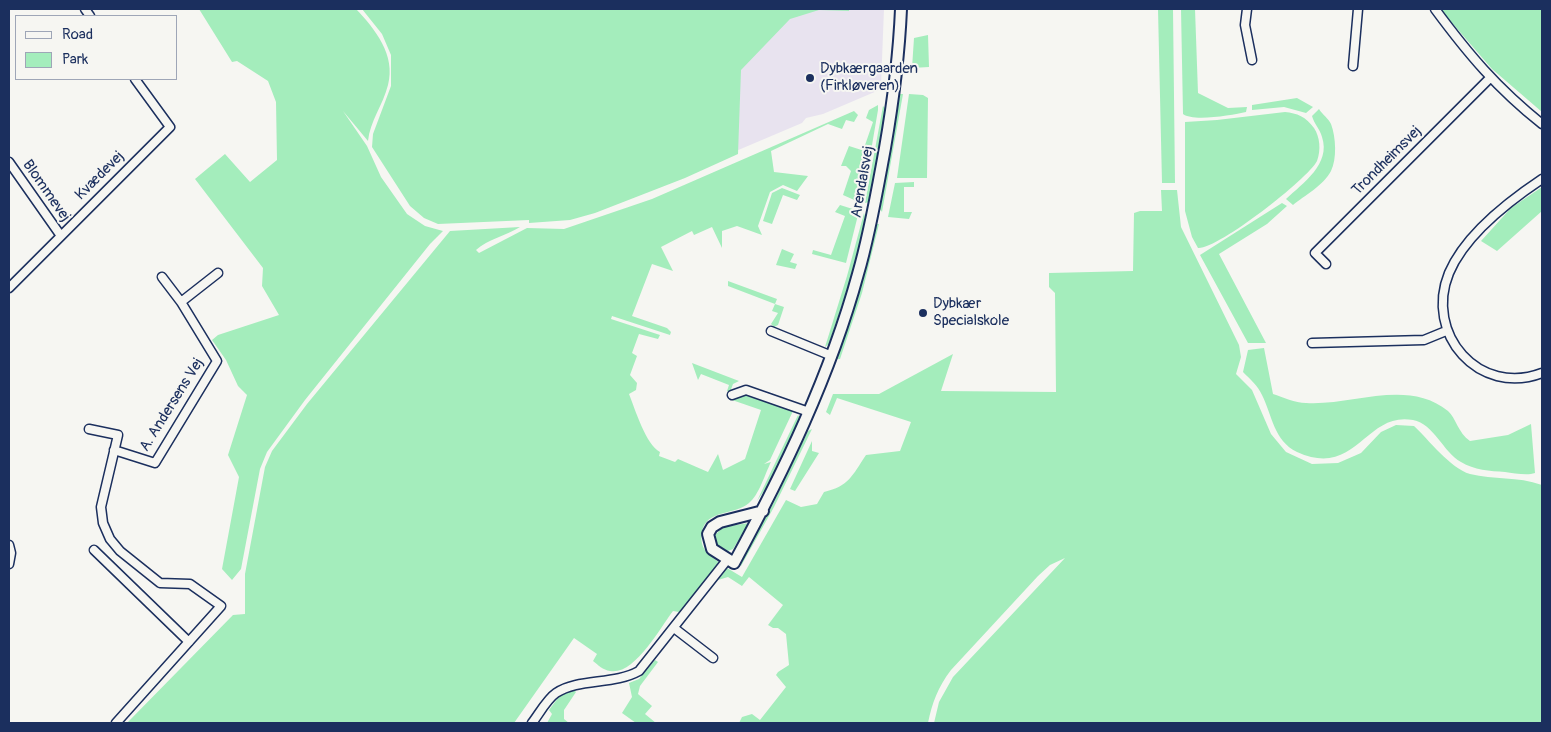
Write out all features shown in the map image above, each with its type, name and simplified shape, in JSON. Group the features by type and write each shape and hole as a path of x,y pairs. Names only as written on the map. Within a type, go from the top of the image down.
{"street":[{"name":"Arendalsvej","path":"532,723 555,694 565,688 628,677 638,671 727,560 734,563 763,511 809,412 832,356 858,275 873,218 894,94 901,9"},
{"path":"1247,9 1245,25 1252,60"},
{"path":"1353,66 1358,9"},
{"path":"1435,9 1466,51 1490,78 1542,124"},
{"name":"Trondheimsvej","path":"1326,264 1315,252 1490,78"},
{"name":"Kvædevej","path":"9,288 170,127 136,80"},
{"name":"Blommevej","path":"9,162 60,236"},
{"path":"1542,179 1518,195 1490,219 1461,253 1450,272 1443,291 1441,309 1446,332 1456,349 1468,361 1487,372 1505,377 1528,378 1542,373"},
{"path":"181,302 218,273"},
{"name":"A. Andersens Vej","path":"89,429 118,435 114,450 155,463 217,360 181,302 162,277"},
{"path":"771,331 832,356"},
{"path":"1312,343 1424,340 1446,332"},
{"path":"732,395 746,390 809,412"},
{"path":"114,450 101,507 103,523 110,539 120,551 160,583 190,584 221,606 116,723"},
{"path":"727,560 709,544 708,534 712,527 725,520 763,511"},
{"path":"9,545 11,552 9,564"},
{"path":"94,550 189,642"},
{"path":"674,628 713,658"}],"shaded area":[{"name":"Dybkærgaarden (Firkløveren)","path":"820,9 884,9 881,85 877,91 823,114 806,118 802,123 736,151 738,28"}],"green space":[{"path":"199,9 356,9 382,43 389,63 390,74 386,92 371,127 368,141 343,111 367,146 381,177 407,214 425,226 443,231 430,244 305,400 267,452 260,469 241,569 232,580 222,569 239,477 228,455 247,395 238,386 226,360 212,340 218,335 279,315 262,286 263,268 195,179 225,154 250,182 277,160 276,102 268,81 237,61 232,62"},
{"path":"362,9 849,9 849,11 819,10 790,19 741,70 738,154 685,178 595,213 570,220 529,223 529,220 438,224 424,218 410,206 372,147 373,134 391,86 391,55 382,34"},
{"path":"1158,9 1173,9 1175,183 1162,183"},
{"path":"1181,9 1195,9 1198,93 1228,108 1247,107 1246,112 1204,118 1183,114"},
{"path":"1440,9 1542,9 1542,112 1492,69"},
{"path":"928,35 929,67 912,68 914,38"},
{"path":"900,94 903,94 882,212 880,209"},
{"path":"909,94 923,95 928,98 927,178 897,178"},
{"path":"1297,98 1313,107 1306,113 1284,107 1252,110 1252,105"},
{"path":"878,105 871,151 864,148 873,122 866,118 869,110"},
{"path":"883,106 886,109 869,202 865,203"},
{"path":"1319,109 1330,122 1333,129 1335,148 1333,166 1324,181 1293,205 1286,199 1314,172 1323,156 1322,137 1312,116"},
{"path":"854,111 858,115 854,122 846,120 842,129 828,124 771,151 774,172 808,176 797,191 783,185 770,192 758,226 762,235 737,226 722,231 722,248 712,227 694,235 692,231 661,247 673,271 652,264 632,316 667,328 671,332 670,335 612,316 611,319 660,335 658,339 639,334 632,353 637,356 630,375 637,383 636,390 629,394 646,435 660,452 659,456 675,462 678,459 708,472 718,454 723,470 745,459 761,410 732,400 744,395 793,411 770,460 764,464 771,462 753,499 743,507 715,516 705,525 701,538 703,547 708,554 720,563 679,612 673,611 654,639 637,659 619,671 607,670 593,661 597,654 574,638 514,723 127,723 233,615 245,614 245,574 265,467 272,451 307,404 450,231 520,227 481,246 476,250 479,253 527,228 564,229 652,199"},
{"path":"1285,112 1301,116 1314,128 1318,135 1319,144 1317,161 1310,170 1280,197 1242,226 1208,246 1198,248 1192,237 1185,211 1185,122"},
{"path":"849,146 871,153 861,203 843,195 851,171 846,166 841,166"},
{"path":"914,182 914,187 904,187 904,212 912,212 909,219 888,217 895,183"},
{"path":"1542,187 1542,211 1497,251 1481,241 1511,208"},
{"path":"782,188 800,195 797,200 783,195 772,224 763,221 772,193"},
{"path":"1161,190 1177,190 1181,227 1239,345 1241,357 1236,374 1252,390 1271,434 1286,452 1312,464 1338,463 1361,453 1381,432 1396,425 1414,426 1447,460 1462,471 1479,476 1524,480 1542,485 1542,723 934,723 939,702 953,677 1065,558 1050,565 1038,576 951,670 936,695 928,723 739,723 742,717 752,714 760,720 786,687 776,675 789,665 786,634 778,628 768,625 783,605 749,577 742,586 728,577 718,580 727,568 742,577 786,500 801,507 817,504 824,492 839,487 849,479 866,455 900,451 911,422 837,398 830,415 826,412 833,394 879,394 953,354 941,391 1056,392 1055,293 1049,287 1049,273 1133,271 1134,213 1140,211 1162,211"},
{"path":"1282,203 1287,206 1267,224 1219,254 1266,343 1248,343 1200,255"},
{"path":"840,205 859,211 846,263 812,254 813,250 831,255 845,216 835,212"},
{"path":"864,213 862,236 851,276 829,344 825,347 847,276"},
{"path":"877,224 879,224 862,293 840,359 837,359 866,266"},
{"path":"782,249 794,254 790,262 797,264 795,269 776,265"},
{"path":"728,281 777,299 775,304 728,286"},
{"path":"775,304 784,307 778,325 774,327 771,324 778,313 772,311"},
{"path":"1264,348 1273,394 1293,401 1324,403 1379,396 1415,396 1432,401 1448,411 1463,434 1470,441 1508,435 1531,424 1535,473 1488,471 1466,465 1449,452 1433,432 1413,420 1397,420 1383,425 1360,443 1334,457 1317,458 1297,452 1289,447 1278,434 1260,392 1243,372 1248,350"},
{"path":"692,363 739,381 733,384 730,392 727,391 729,385 701,374 698,380"},
{"path":"798,415 800,418 768,485 757,501"},
{"path":"812,429 774,507 741,566 739,564 773,504 808,431"},
{"path":"812,441 812,451 819,453 795,491 790,489"},
{"path":"749,523 733,549 728,551 716,544 715,535 723,527"},
{"path":"655,660 658,662 640,686 638,694 652,706 645,714 656,723 636,723 622,713 632,697 629,683 639,679"},
{"path":"574,690 576,692 564,710 564,719 569,723 547,723 552,714 549,710 561,694"}],"place":[{"name":"Dybkærgaarden (Firkløveren)","path":"810,78"},
{"name":"Dybkær Specialskole","path":"923,313"}]}
